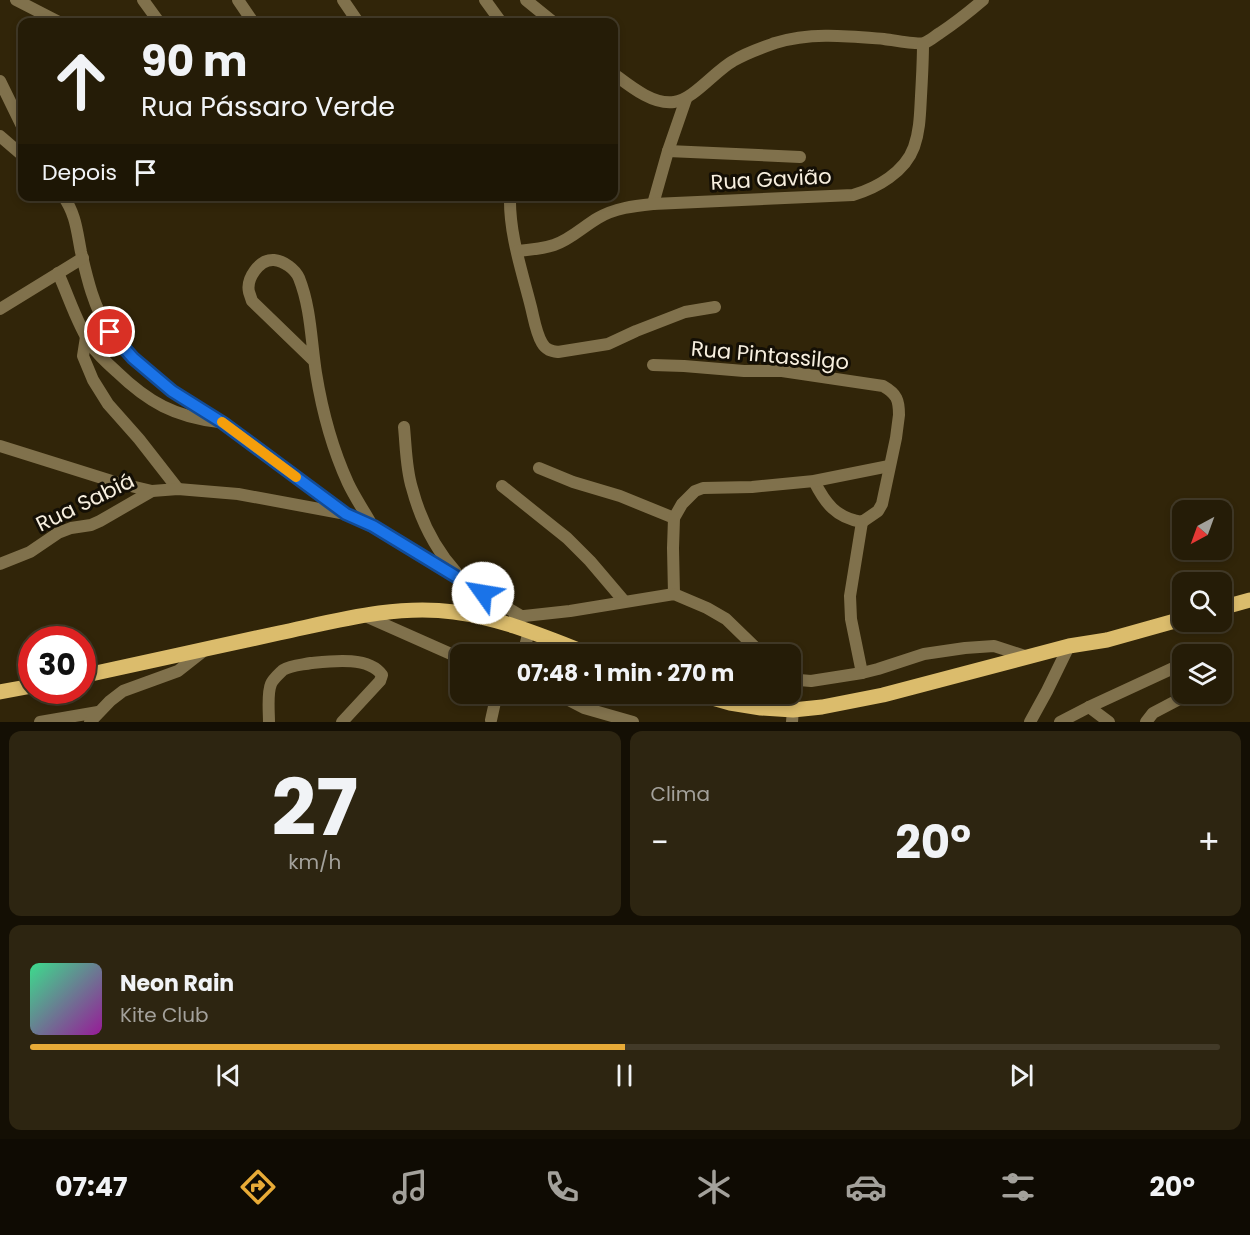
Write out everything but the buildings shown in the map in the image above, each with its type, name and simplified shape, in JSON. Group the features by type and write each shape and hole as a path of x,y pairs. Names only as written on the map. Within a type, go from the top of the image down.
{"main road":[{"path":"1232,605 1250,600"},
{"path":"96,672 362,615 429,610 499,621 529,631 547,644"},
{"path":"736,704 792,716 822,706 883,695 1068,646 1107,640 1172,622"},
{"path":"0,692 18,689"}],"street":[{"path":"16,0 51,18"},
{"path":"143,0 156,18"},
{"path":"238,0 250,18"},
{"path":"485,0 498,18"},
{"path":"525,0 548,18"},
{"path":"618,77 632,88 653,99 666,103 676,102 686,99 732,61 779,42 824,34 923,44 983,0"},
{"path":"349,1 356,18"},
{"name":"Rua Gavião","path":"517,251 553,246 601,216 620,209 653,204 853,195 867,191 880,184 906,161 914,148 919,127 923,44"},
{"path":"0,81 18,118"},
{"path":"653,204 686,99"},
{"path":"0,136 18,152"},
{"path":"668,151 800,157"},
{"path":"66,201 76,223 93,296 103,320 118,343 172,391 223,423 346,514"},
{"path":"510,201 517,251 540,339 551,351 558,352 608,344 685,312 715,307"},
{"path":"0,309 83,258"},
{"path":"314,361 252,301 249,284 258,267 265,261 285,263 297,275 311,328 314,361 328,430 348,483 373,526"},
{"path":"58,273 86,337 109,365 140,392 165,408 201,420 223,423"},
{"path":"86,337 83,356 93,380 108,404 178,489"},
{"name":"Rua Pintassilgo","path":"653,365 782,371 884,386 892,391 897,398 899,416 882,504 878,511 862,522"},
{"path":"404,427 409,475 418,506 435,543 465,582"},
{"path":"0,446 118,483 152,491"},
{"path":"674,594 674,518 688,497 695,491 703,488 752,487 814,481 890,466"},
{"path":"539,468 573,482 620,496 674,518"},
{"path":"814,481 821,495 833,509 850,520 862,522 850,596 851,619 862,673"},
{"path":"502,486 567,538 624,601"},
{"name":"Rua Sabiá","path":"0,564 30,552 58,533 100,521 152,491 178,489 238,494 346,514 373,526 521,616"},
{"path":"499,621 674,594 726,619 752,644"},
{"path":"362,615 450,654"},
{"path":"526,644 529,631"},
{"path":"801,680 812,681 862,673 924,654 965,648 994,646 1028,657"},
{"path":"1030,722 1068,646"},
{"path":"40,722 94,717 123,691 178,671 208,648"},
{"path":"269,722 269,687 284,670 294,666 341,661 361,663 378,670 382,675 380,681 342,722"},
{"path":"1060,722 1172,669"},
{"path":"1146,722 1153,713 1172,703"},
{"path":"490,721 494,704"},
{"path":"576,704 633,722"},
{"path":"1089,707 1109,722"}],"slow traffic":[{"path":"222,422 296,477"}],"route":[{"path":"110,332 133,358 172,391 223,423 346,514 373,526 483,593"}]}
